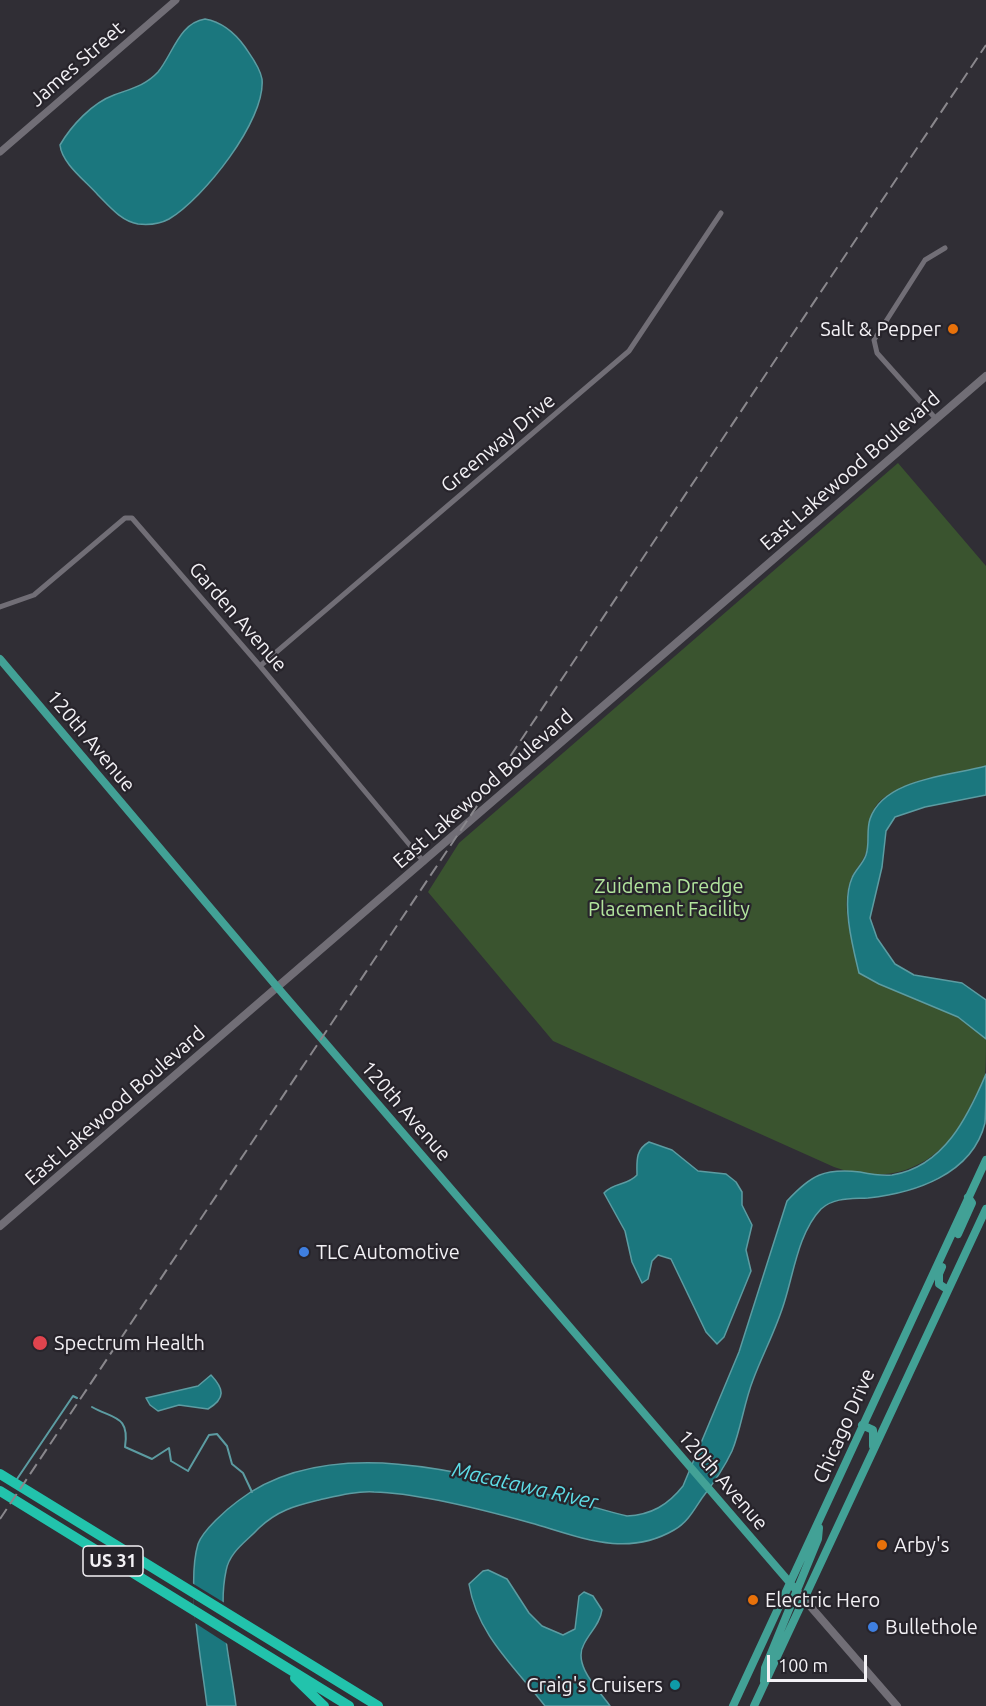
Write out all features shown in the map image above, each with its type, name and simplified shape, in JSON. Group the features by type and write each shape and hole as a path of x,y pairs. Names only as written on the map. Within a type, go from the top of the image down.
{"highway":[{"name":"US 31","path":"0,1474 378,1706"},
{"name":"US 31","path":"0,1491 349,1706"},
{"path":"0,1499 20,1511 33,1512"},
{"path":"280,1664 324,1706"}],"main road":[{"name":"East Lakewood Boulevard","path":"0,1226 986,376"},
{"name":"120th Avenue","path":"0,659 278,988 797,1591"},
{"name":"Chicago Drive","path":"733,1706 986,1160"},
{"path":"948,1290 939,1284 939,1274 972,1203 968,1197"},
{"name":"Chicago Drive","path":"754,1706 986,1209"},
{"path":"862,1425 873,1430 871,1456"},
{"path":"764,1688 765,1668 818,1539 820,1520"},
{"path":"797,1591 897,1706"}],"street":[{"name":"James Street","path":"0,152 176,0"},
{"name":"Greenway Drive","path":"260,666 629,351 721,213"},
{"path":"936,419 877,353 874,340 925,260 945,248"},
{"name":"Garden Avenue","path":"0,607 34,596 125,518 132,518 260,666 424,862"}],"green space":[{"name":"Zuidema Dredge Placement Facility","path":"898,463 986,566 986,767 921,781 897,790 879,802 870,819 865,856 851,879 847,917 866,978 958,1017 986,1039 986,1062 982,1083 960,1125 947,1142 916,1166 878,1175 834,1167 553,1041 428,892 459,843"}],"water":[{"path":"205,19 222,25 237,37 257,66 262,79 261,96 254,115 230,157 183,209 169,219 154,224 138,224 126,220 75,172 65,159 60,145 70,130 90,109 153,77 189,26"},
{"path":"986,766 986,795 925,807 895,817 886,831 882,867 870,918 877,938 895,964 914,975 962,983 986,1000 986,1039 958,1017 879,984 859,973 849,925 848,900 852,878 866,855 870,819 878,805 889,795 920,781"},
{"path":"986,1074 985,1123 978,1141 968,1156 954,1168 922,1186 886,1195 832,1202 821,1209 814,1218 802,1240 782,1310 750,1389 732,1451 683,1524 656,1538 638,1543 621,1544 585,1539 453,1503 392,1493 360,1492 340,1495 287,1510 259,1528 239,1547 228,1564 223,1604 236,1706 207,1706 194,1601 195,1561 198,1544 205,1532 233,1505 280,1477 326,1466 376,1463 428,1468 481,1477 627,1516 644,1514 658,1508 671,1499 683,1486 739,1352 787,1201 803,1185 819,1175 848,1171 892,1175 926,1162 952,1137 971,1106"},
{"path":"649,1142 672,1150 698,1171 726,1174 736,1182 742,1192 742,1205 752,1225 746,1250 751,1271 724,1337 717,1344 706,1332 671,1259 658,1255 652,1261 648,1279 642,1283 632,1262 625,1231 604,1193 637,1175 639,1152"},
{"path":"211,1375 219,1385 221,1393 218,1401 208,1409 179,1405 158,1411 150,1405 146,1398 198,1386"},
{"path":"488,1570 507,1579 529,1613 542,1626 563,1635 575,1629 579,1596 584,1592 593,1596 602,1610 597,1624 584,1644 581,1660 588,1677 610,1706 545,1706 499,1650 480,1619 469,1584 483,1571"}],"pier":[{"path":"192,1583 228,1605 229,1645 195,1623"}],"waterway":[{"path":"17,1479 73,1396 77,1398"},
{"path":"92,1407 113,1416 122,1423 125,1429 125,1447 152,1459 169,1448 171,1461 188,1471 209,1435 217,1434 227,1446 232,1464 243,1473 252,1492"}],"railway":[{"path":"0,1519 986,45"}],"place":[{"name":"Salt & Pepper","path":"953,329"},
{"name":"TLC Automotive","path":"304,1252"},
{"name":"Spectrum Health","path":"40,1343"},
{"name":"Arby's","path":"882,1545"},
{"name":"Electric Hero","path":"753,1600"},
{"name":"Bullethole","path":"873,1627"},
{"name":"Craig's Cruisers","path":"675,1685"}],"water label":[{"name":"Macatawa River","path":"525,1486"}]}
